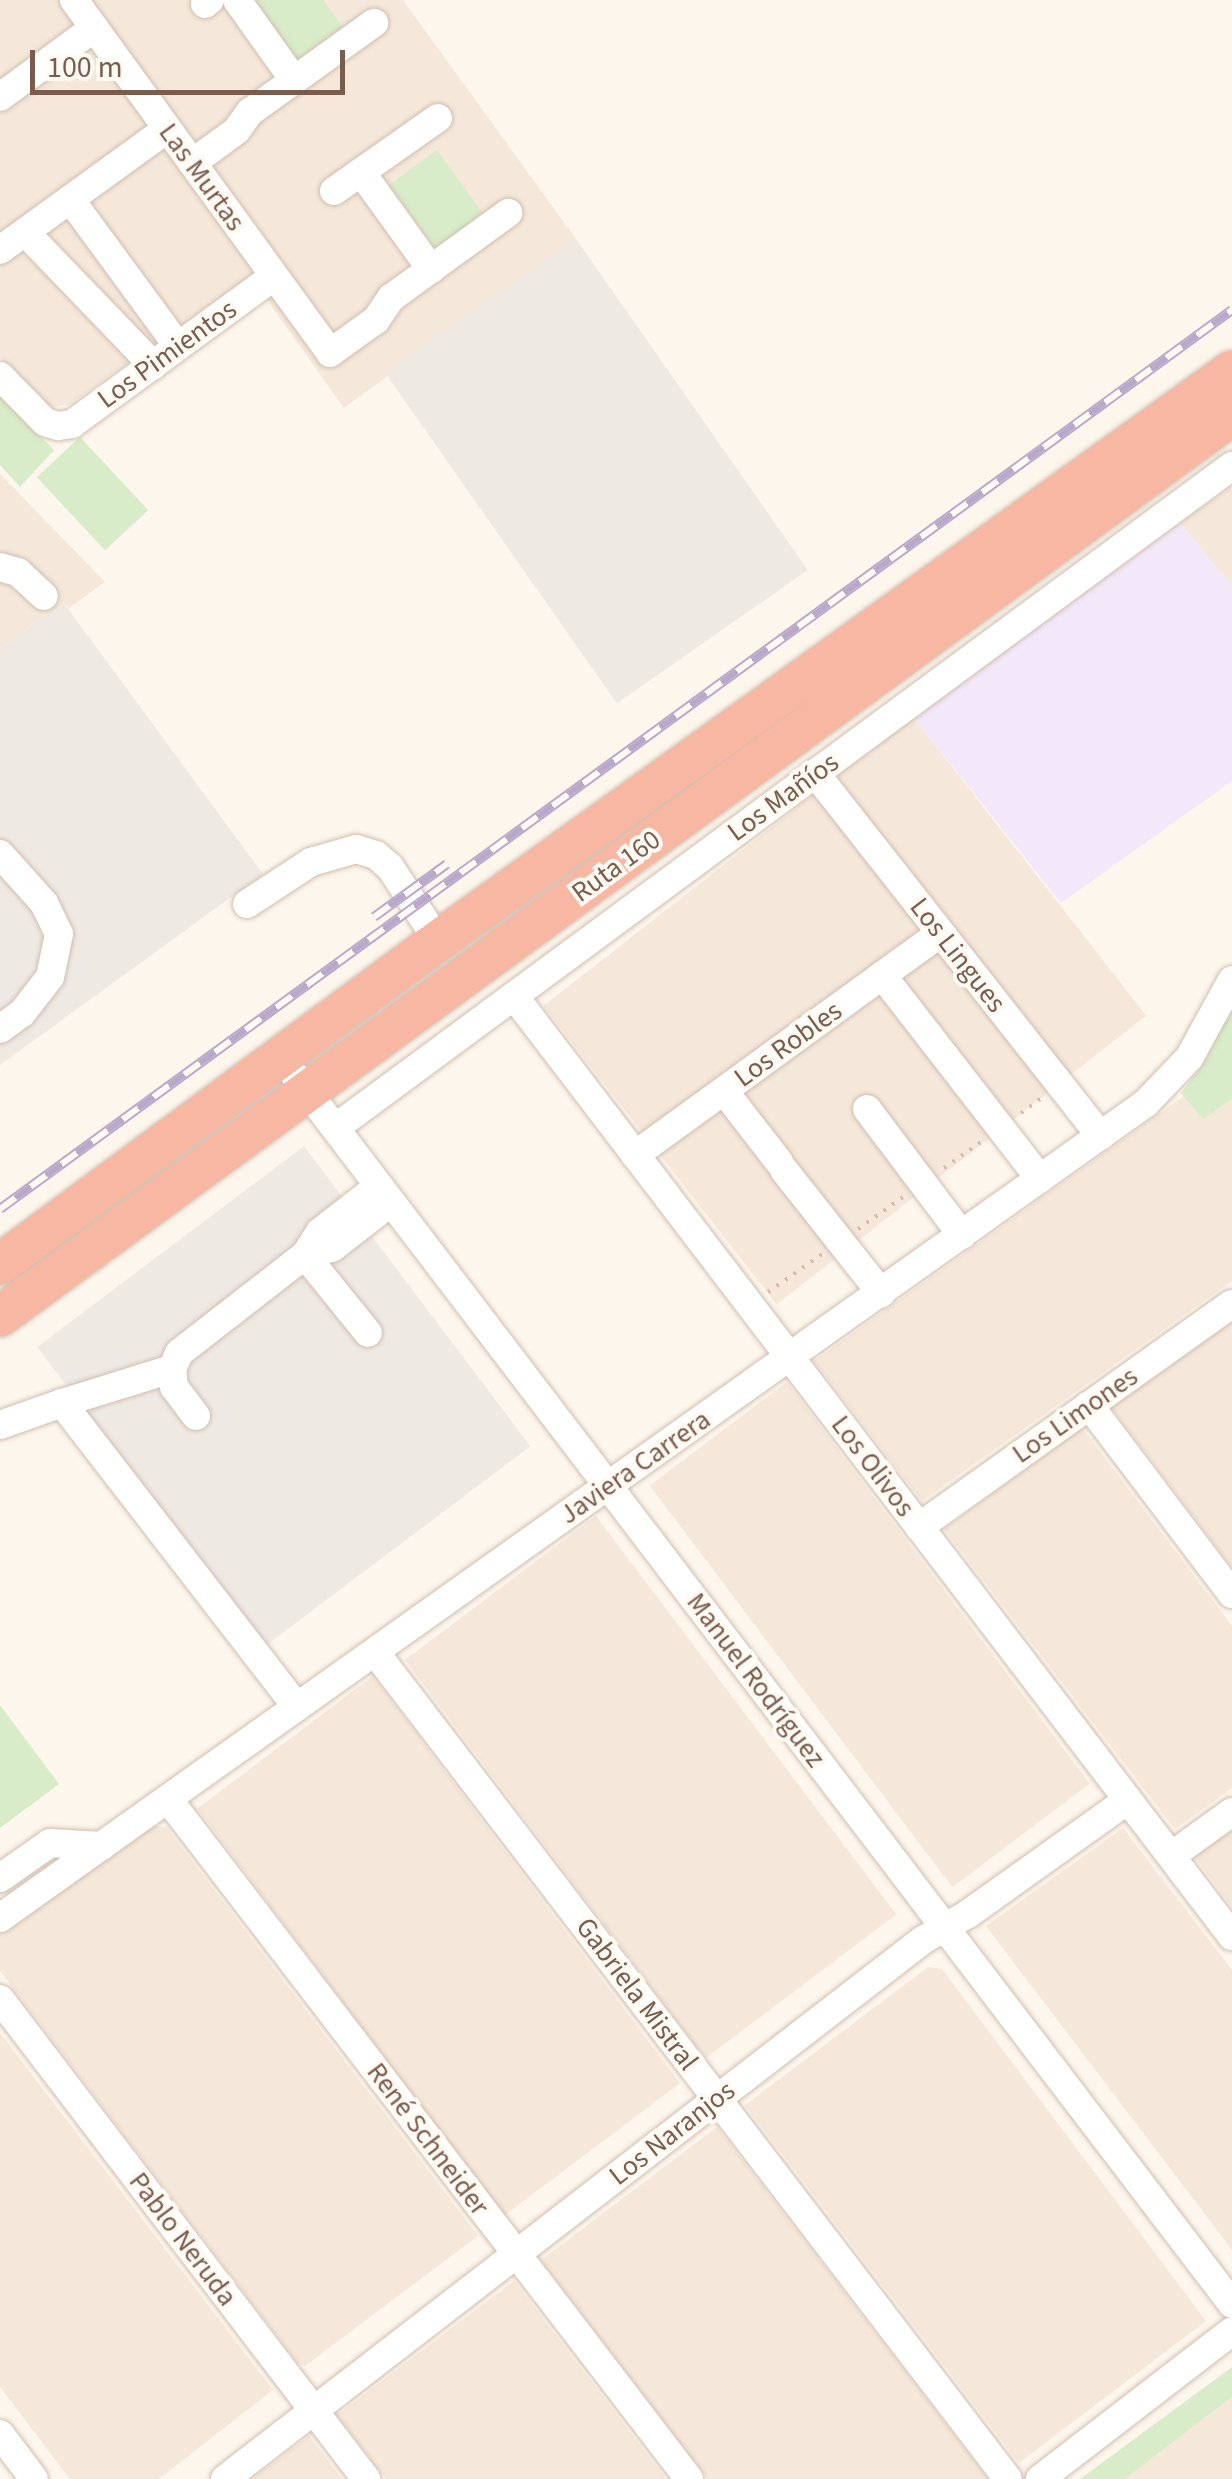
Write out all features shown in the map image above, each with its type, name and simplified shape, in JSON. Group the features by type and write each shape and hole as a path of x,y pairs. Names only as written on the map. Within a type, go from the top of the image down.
{"highway":[{"name":"Ruta 160","path":"0,1264 438,941 1232,371"},
{"name":"Ruta 160","path":"0,1316 1232,415"}],"street":[{"name":"Las Murtas","path":"74,0 325,345 372,302 391,298 431,269"},
{"path":"237,0 294,80"},
{"path":"0,250 70,198 180,147 231,114 250,112 374,24"},
{"path":"0,97 94,28"},
{"path":"334,191 438,118"},
{"path":"362,172 431,269 508,213"},
{"path":"70,198 178,346"},
{"path":"25,232 153,365"},
{"name":"Los Pimientos","path":"0,376 40,417 58,426 72,424 274,276"},
{"name":"Los Mañíos","path":"335,1128 1232,466"},
{"path":"0,567 18,572 44,596"},
{"name":"Los Lingues","path":"815,773 1101,1136"},
{"path":"247,904 311,862 356,849 376,856 390,867 438,941"},
{"path":"0,854 44,903 59,934 50,976 22,1013 0,1029"},
{"name":"Los Robles","path":"636,1155 940,932"},
{"path":"882,975 1040,1179"},
{"name":"Javiera Carrera","path":"0,1918 1101,1136 1178,1074 1232,980"},
{"name":"Los Olivos","path":"514,996 1232,1936"},
{"name":"Manuel Rodríguez","path":"280,1056 1232,2304"},
{"path":"724,1091 880,1293"},
{"path":"866,1109 962,1235"},
{"path":"196,1416 178,1395 172,1369 185,1346 305,1255 332,1248 385,1194"},
{"path":"305,1255 368,1333"},
{"name":"Los Limones","path":"919,1526 1232,1304"},
{"path":"0,1424 172,1369"},
{"path":"62,1403 298,1707"},
{"path":"1089,1405 1232,1594"},
{"name":"Gabriela Mistral","path":"375,1652 1008,2479"},
{"name":"René Schneider","path":"168,1799 688,2479"},
{"name":"Los Naranjos","path":"225,2479 716,2098 945,1928 1128,1800"},
{"path":"1170,1856 1232,1812"},
{"path":"0,1878 50,1843 102,1846"},
{"name":"Pablo Neruda","path":"0,1999 366,2479"},
{"path":"1040,2479 1232,2331"},
{"path":"0,2434 34,2479"}],"shaded area":[{"path":"0,0 403,0 576,239 344,408 250,276 70,404 46,408 0,357"},
{"path":"576,239 808,570 617,704 385,373"},
{"path":"0,474 105,582 69,608 63,602 0,649"},
{"path":"1232,486 1232,586 1180,523"},
{"path":"1180,523 1232,586 1232,781 1061,903 913,717"},
{"path":"63,602 263,874 0,1065 0,649"},
{"path":"913,717 1146,1016 777,1304 543,1006"},
{"path":"1205,1081 1224,1104 1232,1099 1232,1281 922,1501 814,1361"},
{"path":"304,1146 530,1446 264,1647 37,1347"},
{"path":"1232,1318 1232,1567 1111,1407"},
{"path":"787,1382 1090,1784 952,1887 650,1486"},
{"path":"1082,1428 1232,1626 1232,1788 1175,1829 944,1529"},
{"path":"596,1516 896,1915 705,2058 405,1660"},
{"path":"373,1676 680,2083 504,2216 197,1808"},
{"path":"153,1825 167,1828 478,2236 305,2366 298,2363 0,1971 0,1932"},
{"path":"1123,1828 1232,1970 1232,2250 986,1926"},
{"path":"1232,1829 1232,1907 1194,1856"},
{"path":"928,1967 942,1969 1206,2321 1019,2463 745,2105"},
{"path":"0,2033 273,2390 159,2479 70,2479 0,2387"},
{"path":"717,2127 988,2479 708,2479 541,2260"},
{"path":"514,2281 666,2479 386,2479 337,2415"},
{"path":"1232,2397 1232,2479 1125,2479"},
{"path":"309,2436 342,2479 252,2479"}],"green space":[{"path":"251,0 323,0 343,27 295,61"},
{"path":"437,150 489,222 442,257 389,185"},
{"path":"0,393 54,450 20,487 0,465"},
{"path":"80,437 148,510 105,550 37,477"},
{"path":"1232,1003 1232,1099 1203,1119 1181,1093 1205,1062"},
{"path":"0,1705 59,1784 0,1828"},
{"path":"1232,2367 1232,2397 1125,2479 1080,2479"}],"railway":[{"path":"0,1209 1232,310"},
{"path":"374,917 447,864"}]}
